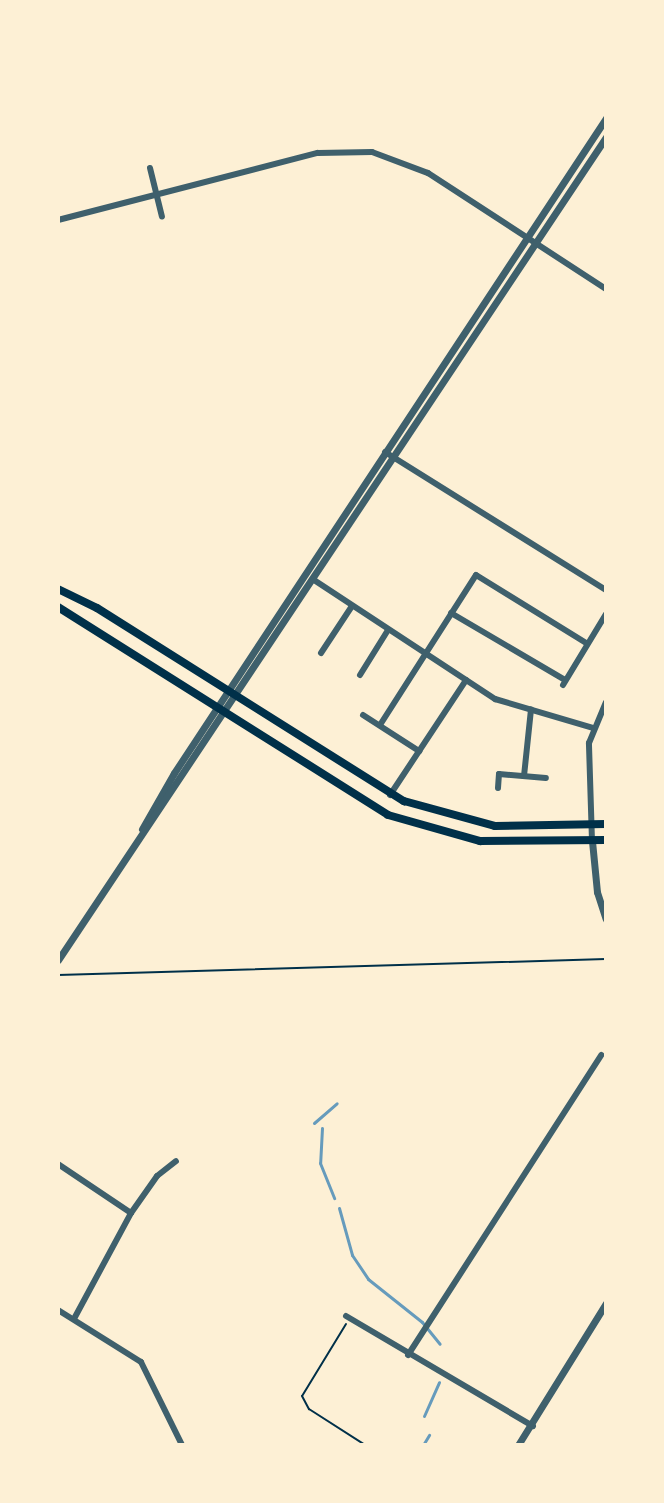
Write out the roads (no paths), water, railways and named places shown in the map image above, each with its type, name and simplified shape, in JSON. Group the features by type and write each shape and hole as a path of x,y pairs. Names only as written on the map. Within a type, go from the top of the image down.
{"main road":[{"path":"58,589 390,795 438,814 495,826 606,824"},
{"path":"58,607 360,800 427,830 496,843 606,840"}],"street":[{"path":"136,843 217,707 606,118"},
{"path":"58,960 236,698 606,137"},
{"path":"58,220 318,153 372,152 428,173 606,289"},
{"path":"150,168 162,217"},
{"path":"385,452 606,590"},
{"path":"380,725 476,575 586,643"},
{"path":"314,580 495,699 593,728"},
{"path":"321,653 352,606"},
{"path":"451,613 564,683 606,614"},
{"path":"360,675 388,630"},
{"path":"390,795 466,680"},
{"path":"606,702 593,728 592,825 597,892 606,919"},
{"path":"524,776 531,709"},
{"path":"363,715 419,751"},
{"path":"498,788 499,774 546,778"},
{"path":"408,1355 601,1055"},
{"path":"75,1317 131,1213 157,1176 176,1161"},
{"path":"58,1164 131,1213"},
{"path":"518,1445 533,1426 572,1351 606,1303"},
{"path":"58,1310 75,1317 141,1362 182,1445"},
{"path":"346,1320 533,1426"}],"waterway":[{"path":"314,1123 337,1103"},
{"path":"322,1128 320,1163 334,1198"},
{"path":"339,1208 352,1255 368,1279 422,1322 440,1344"},
{"path":"424,1416 439,1382"},
{"path":"423,1445 429,1435"}]}
